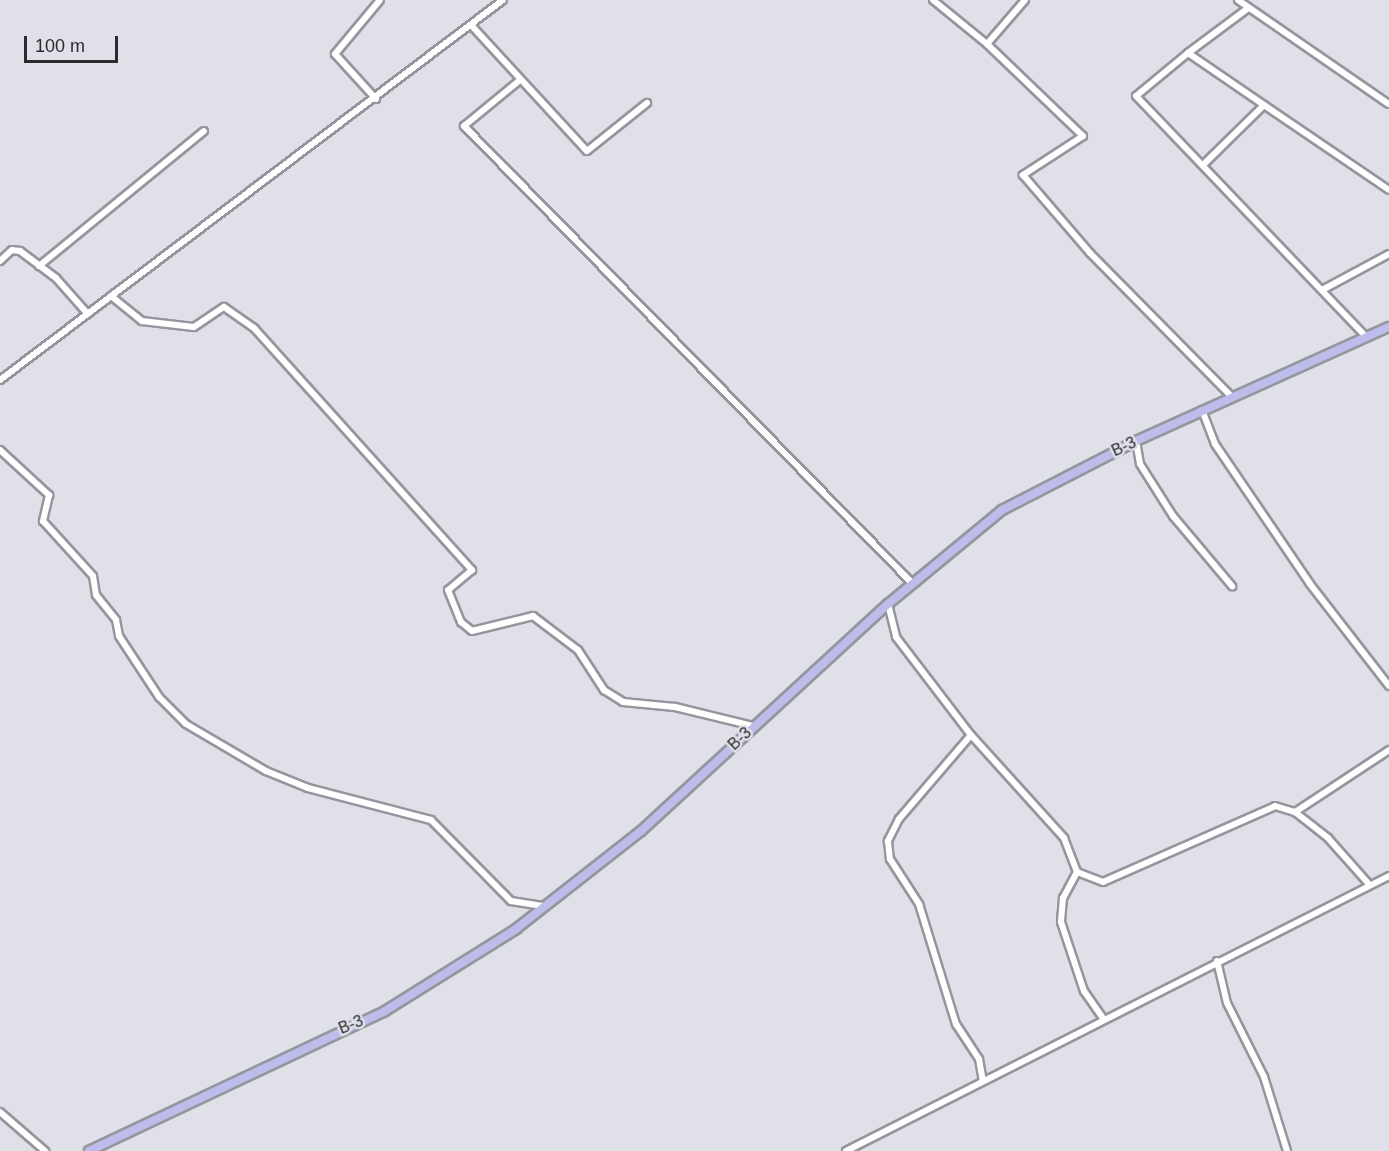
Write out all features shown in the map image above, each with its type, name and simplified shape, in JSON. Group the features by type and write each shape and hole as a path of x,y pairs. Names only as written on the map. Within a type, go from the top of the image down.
{"main road":[{"name":"B-3","path":"89,1151 385,1011 452,972 641,831 888,604 1010,504 1231,396 1389,327"}],"street":[{"path":"376,99 335,54 380,0"},
{"path":"0,380 376,99 503,0"},
{"path":"933,0 987,44 1083,136 1023,175 1090,253 1231,396"},
{"path":"987,44 1024,0"},
{"path":"1238,0 1247,9 1389,104"},
{"path":"1247,9 1188,53 1137,96 1324,289 1366,337"},
{"path":"471,25 587,151 647,104"},
{"path":"1188,53 1389,190"},
{"path":"520,80 464,126 912,583"},
{"path":"1204,164 1264,105"},
{"path":"39,266 204,131"},
{"path":"0,261 12,250 39,266 88,314"},
{"path":"1324,289 1389,254"},
{"path":"111,296 142,321 194,327 224,307 254,328 472,570 448,590 461,622 472,631 533,616 578,650 604,690 623,702 675,707 753,726"},
{"path":"1202,410 1215,444 1310,584 1389,686"},
{"path":"1136,441 1140,464 1173,516 1232,586"},
{"path":"0,450 49,495 44,521 93,576 96,595 110,610 119,636 159,697 186,724 266,771 308,788 431,820 511,901 543,906"},
{"path":"888,604 896,637 971,735 1064,838 1077,872 1104,882 1275,806 1295,812 1368,883"},
{"path":"971,735 899,819 888,842 890,859 919,904 956,1024 979,1059 983,1081"},
{"path":"1295,812 1389,750"},
{"path":"1077,872 1063,898 1061,922 1084,991 1102,1017"},
{"path":"846,1151 1102,1017 1368,883 1389,876"},
{"path":"1217,961 1227,1003 1264,1077 1287,1151"},
{"path":"0,1112 45,1151"}]}
